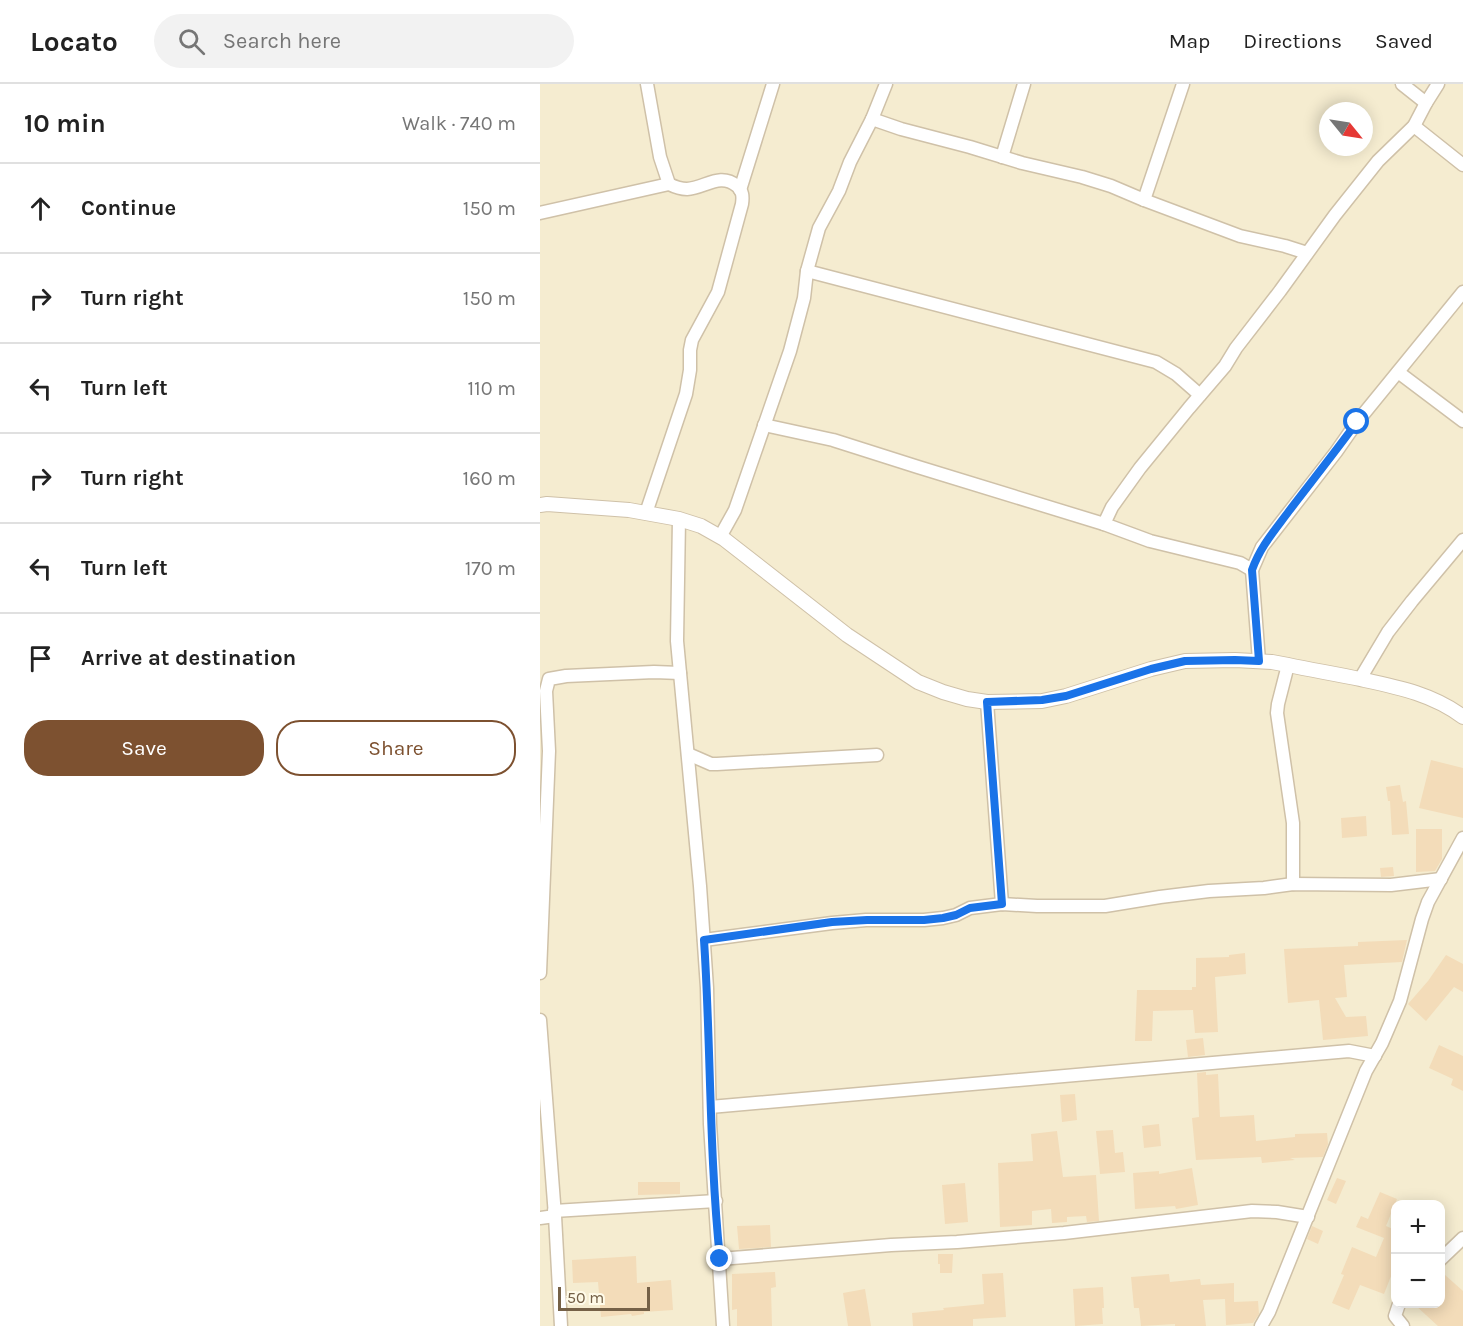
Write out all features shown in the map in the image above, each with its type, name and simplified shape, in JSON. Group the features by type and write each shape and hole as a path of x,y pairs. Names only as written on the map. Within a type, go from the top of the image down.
{"street":[{"path":"647,84 660,157 669,184"},
{"path":"740,190 773,84"},
{"path":"720,537 735,510 790,351 804,298 807,271 819,228 839,191 886,84"},
{"path":"1002,157 1024,84"},
{"path":"1144,200 1183,84"},
{"path":"1402,84 1426,103"},
{"path":"1104,524 1112,507 1134,475 1225,366 1335,215 1378,161 1414,126 1438,84"},
{"path":"872,119 901,129 1092,180 1240,236 1285,246 1307,254"},
{"path":"1414,126 1463,165"},
{"path":"540,213 669,184 688,189 718,180 727,180 740,190 743,196 718,292 692,340 686,394 646,513"},
{"path":"807,271 1156,362 1176,374 1200,395"},
{"path":"1259,661 1252,570 1262,547 1357,422 1463,292"},
{"path":"1398,372 1463,421"},
{"path":"764,425 833,440 1104,524 1150,541 1240,563 1252,570"},
{"path":"540,505 629,510 679,519 701,526 720,537 847,635 918,681 966,699 987,702 1053,699 1185,661 1235,660 1288,664 1399,687 1431,698 1450,707 1463,717"},
{"path":"679,519 677,641 704,940 710,1107 723,1326"},
{"path":"1360,679 1394,625 1463,540"},
{"path":"1288,664 1277,713 1293,823 1293,884"},
{"path":"540,973 545,868 542,854 549,751 544,679 654,672 680,673"},
{"path":"987,702 1002,904"},
{"path":"688,754 711,764 877,755"},
{"path":"1261,1326 1269,1312 1366,1071 1382,1043 1400,1001 1428,902 1463,838"},
{"path":"704,940 832,922 943,918 970,908 1002,904 1105,906 1209,891 1293,884 1391,885 1441,879"},
{"path":"540,1020 561,1326"},
{"path":"710,1107 1349,1051 1375,1056"},
{"path":"540,1218 554,1214 716,1201"},
{"path":"720,1259 1064,1233 1252,1211 1308,1217"},
{"path":"1445,1255 1463,1238"},
{"path":"1398,1308 1395,1316 1403,1326"}],"shaded area":[{"path":"540,84 1463,84 1463,1326 540,1326"}],"building":[{"path":"1431,760 1463,768 1463,818 1419,808"},
{"path":"1400,785 1403,802 1406,801 1409,834 1392,835 1390,801 1388,801 1386,787"},
{"path":"1366,816 1367,836 1342,838 1341,818"},
{"path":"1416,829 1442,829 1442,859 1435,871 1416,872"},
{"path":"1393,867 1394,876 1381,877 1380,868"},
{"path":"1407,940 1402,962 1344,965 1347,997 1335,998 1346,1017 1366,1016 1368,1036 1323,1040 1319,1000 1288,1003 1284,949 1358,946 1358,942"},
{"path":"1245,953 1246,974 1215,977 1218,1032 1195,1033 1193,1010 1153,1011 1152,1041 1135,1041 1137,990 1192,990 1192,987 1196,987 1196,958 1229,957 1229,955"},
{"path":"1446,955 1463,964 1463,992 1454,987 1426,1021 1408,1004"},
{"path":"1203,1038 1205,1055 1188,1057 1186,1040"},
{"path":"1439,1045 1463,1056 1463,1091 1451,1085 1453,1079 1429,1068"},
{"path":"1206,1072 1206,1075 1218,1074 1220,1117 1254,1115 1256,1141 1295,1137 1295,1134 1327,1133 1328,1144 1323,1157 1290,1158 1295,1160 1262,1163 1261,1157 1196,1160 1192,1118 1199,1117 1197,1073"},
{"path":"1075,1094 1077,1120 1062,1122 1060,1095"},
{"path":"1159,1124 1161,1146 1144,1148 1142,1126"},
{"path":"1113,1130 1115,1153 1123,1152 1125,1172 1100,1174 1096,1131"},
{"path":"1057,1131 1063,1177 1096,1175 1099,1221 1087,1222 1086,1216 1067,1217 1067,1222 1052,1223 1051,1209 1032,1211 1032,1225 1000,1227 998,1163 1033,1161 1031,1134"},
{"path":"1192,1168 1198,1205 1176,1209 1175,1206 1135,1209 1133,1173 1159,1171 1159,1174"},
{"path":"1337,1178 1346,1181 1336,1204 1327,1200"},
{"path":"638,1182 680,1182 680,1194 638,1195"},
{"path":"965,1183 968,1222 945,1224 942,1185"},
{"path":"1380,1192 1397,1199 1391,1200 1391,1214 1386,1226 1391,1228 1391,1276 1384,1294 1360,1285 1349,1310 1332,1303 1344,1275 1341,1274 1352,1247 1376,1257 1384,1238 1356,1227 1361,1216 1368,1219"},
{"path":"770,1225 771,1247 739,1249 737,1226"},
{"path":"1312,1226 1323,1231 1318,1244 1307,1239"},
{"path":"938,1254 953,1254 952,1273 940,1273"},
{"path":"636,1256 637,1283 671,1280 673,1310 644,1312 644,1314 632,1316 631,1314 601,1317 598,1282 573,1283 572,1260"},
{"path":"775,1272 776,1287 771,1288 772,1326 737,1326 737,1309 732,1310 732,1274"},
{"path":"1003,1273 1006,1317 973,1319 973,1326 913,1326 912,1313 984,1304 982,1274"},
{"path":"1169,1274 1170,1282 1200,1279 1201,1285 1234,1283 1234,1302 1258,1301 1259,1314 1253,1323 1226,1325 1225,1299 1203,1300 1206,1326 1175,1326 1175,1324 1141,1326 1139,1308 1134,1308 1131,1277"},
{"path":"1445,1275 1463,1291 1463,1326 1438,1326 1418,1308 1445,1308"},
{"path":"1103,1287 1103,1324 1075,1326 1073,1289"},
{"path":"865,1289 871,1326 848,1326 843,1293"}],"route":[{"path":"720,1259 710,1125 704,940 832,922 943,918 970,908 1002,904 987,702 1053,699 1185,661 1259,661 1252,570 1256,559 1262,547 1301,494 1336,452 1357,422"}]}
